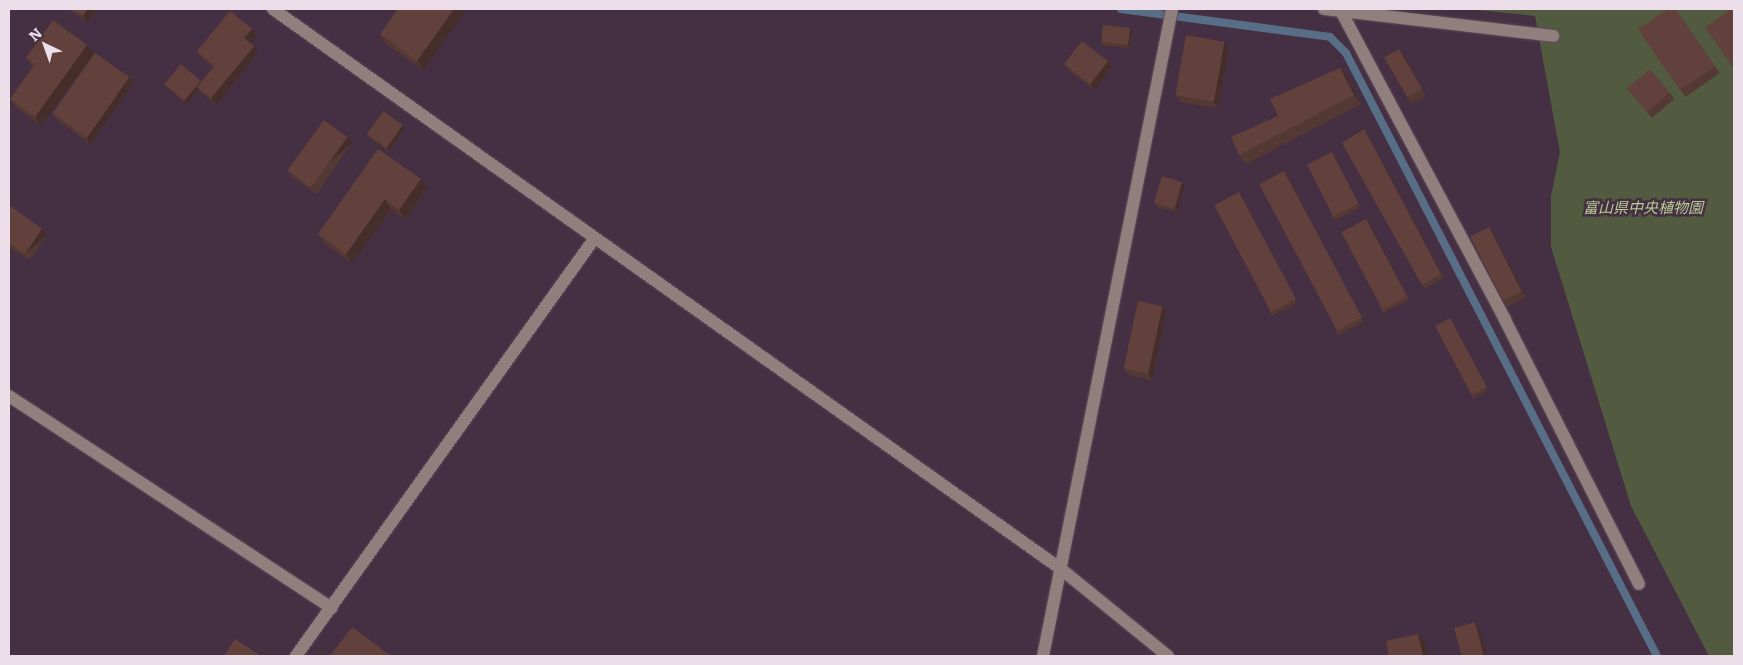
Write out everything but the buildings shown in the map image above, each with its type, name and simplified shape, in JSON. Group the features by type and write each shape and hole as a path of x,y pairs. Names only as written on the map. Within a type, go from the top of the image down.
{"street":[{"path":"273,9 594,239 1061,569 1168,656"},
{"path":"1043,656 1172,9"},
{"path":"1324,9 1554,36"},
{"path":"1341,11 1504,320 1639,584"},
{"path":"296,656 594,239"},
{"path":"9,396 332,608"}],"green space":[{"name":"富山県中央植物園","path":"1468,9 1734,9 1734,656 1709,656 1631,506 1551,247 1551,196 1560,152 1535,16"}],"waterway":[{"path":"1121,9 1330,37 1346,53 1657,656"}]}
